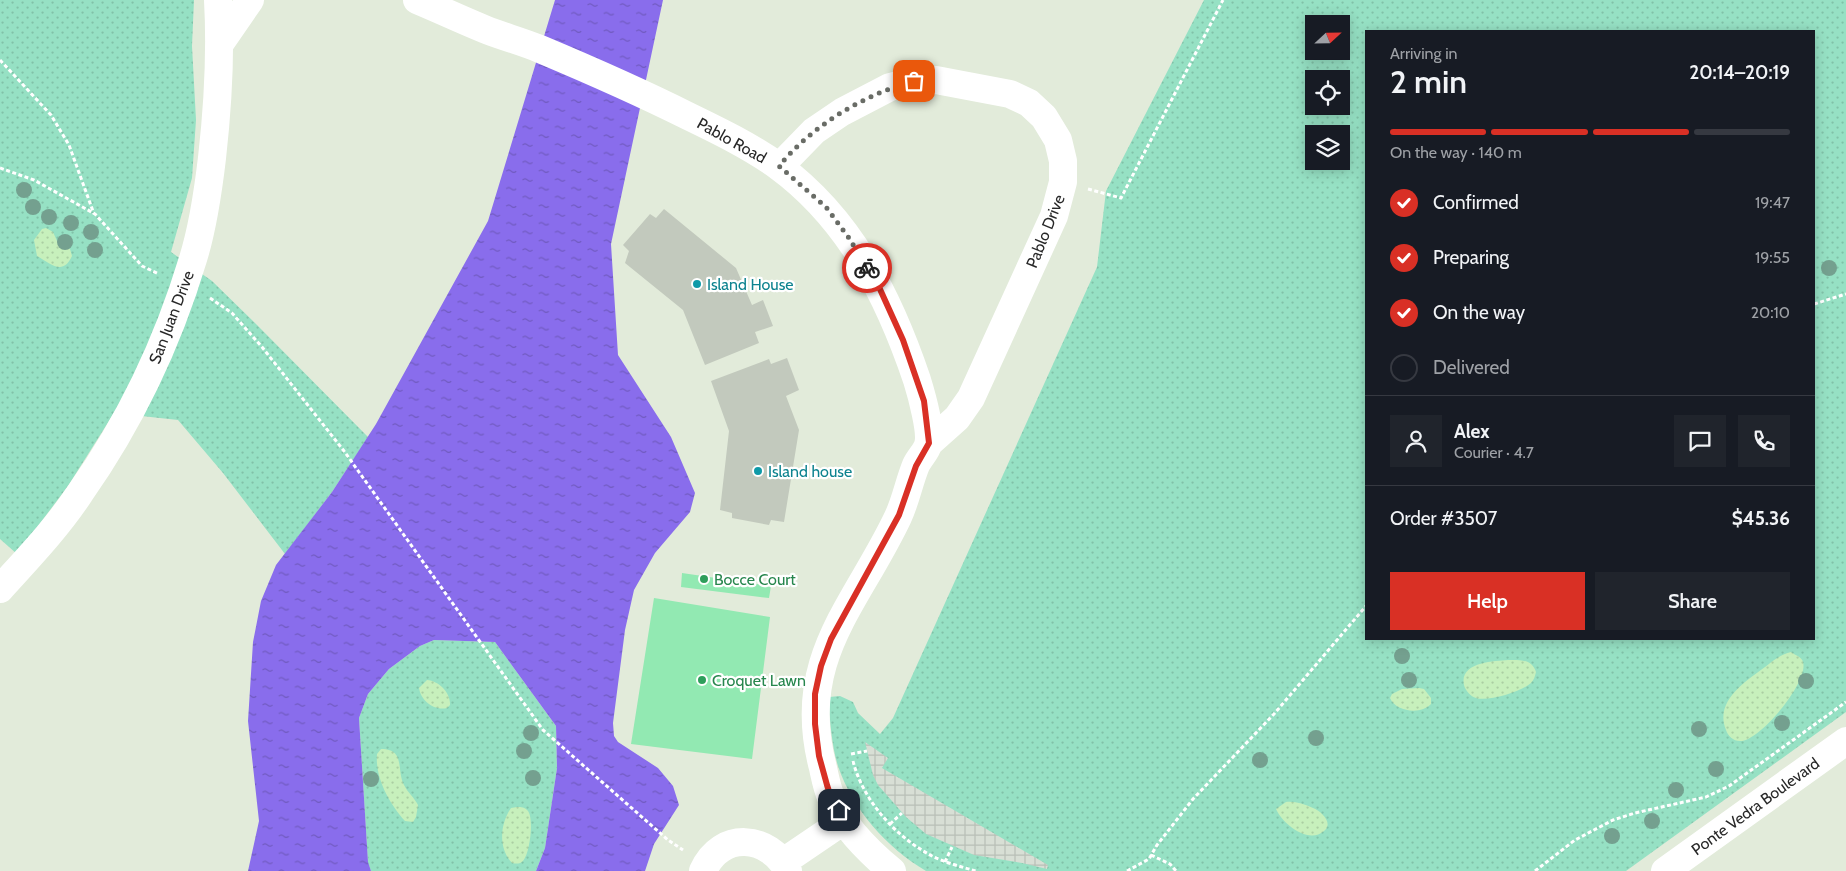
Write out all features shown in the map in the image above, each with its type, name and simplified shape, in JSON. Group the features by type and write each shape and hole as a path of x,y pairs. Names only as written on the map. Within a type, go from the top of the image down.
{"street":[{"name":"San Juan Drive","path":"0,589 40,545 80,494 115,440 149,374 173,321 194,257 208,190 218,106 221,42 218,0"},
{"path":"221,42 250,0"},
{"name":"Pablo Road","path":"416,0 490,31 536,47 650,97 739,141 779,166 826,207 849,238 879,287 903,340 924,401 929,443"},
{"name":"Pablo Drive","path":"779,166 814,131 842,112 890,88 914,81 936,80 1010,94 1029,103 1044,117 1058,140 1063,161 1063,182 1054,216 972,398 957,418 929,443"},
{"path":"892,871 873,856 856,837 831,798 819,756 815,724 815,694 821,666 831,639 899,515 916,466 929,443"},
{"name":"Ponte Vedra Boulevard","path":"1665,871 1846,741"},
{"path":"703,871 709,861 720,850 743,842 767,847 786,866 845,820"}],"path":[{"path":"1063,182 1121,198 1223,0"},
{"path":"0,60 51,115 69,145 95,214"},
{"path":"0,168 34,180 95,214 142,266 209,297 232,313 262,347 344,451 543,730 668,840"},
{"path":"1815,304 1846,294"},
{"path":"1127,871 1149,859 1193,799 1274,714 1365,607"},
{"path":"1535,871 1575,840 1613,820 1635,813 1706,797 1730,786 1846,702"},
{"path":"849,748 856,774 869,797 890,824 914,845 934,857 976,871"},
{"path":"851,754 867,751"},
{"path":"890,824 902,813"},
{"path":"946,862 952,847"},
{"path":"1151,855 1170,864 1176,871"}],"shaded area":[{"path":"0,0 194,0 192,46 196,120 192,178 171,252 212,281 368,437 332,492 285,554 223,473 178,420 114,413 68,486 17,554 0,539"},
{"path":"1204,0 1846,0 1846,712 1626,871 926,871 897,851 873,826 852,798 838,766 834,750 829,697 840,696 853,702 858,713 880,734 893,718 1097,267 1106,191"},
{"name":"Bocce Court","path":"682,573 771,586 769,598 681,587"},
{"name":"Croquet Lawn","path":"654,598 770,617 752,759 631,744"},
{"path":"434,640 495,642 556,726 557,768 545,848 536,871 371,871 368,863 359,718 368,694 389,669 420,646"},
{"path":"865,742 888,758 882,768 1048,865 1047,869 974,855 926,834 906,817 878,785 873,775"}],"sand":[{"path":"46,228 53,232 57,241 70,249 72,256 65,266 52,265 37,256 34,240 42,229"},
{"path":"1791,652 1802,660 1803,671 1791,696 1770,722 1759,732 1748,739 1737,741 1733,739 1729,736 1723,720 1724,710 1728,701 1741,685 1777,658"},
{"path":"1525,661 1532,665 1536,672 1531,683 1497,697 1482,699 1470,695 1464,685 1464,677 1472,667 1487,662"},
{"path":"427,680 440,685 449,696 450,705 447,708 437,708 429,704 422,697 419,688"},
{"path":"1402,689 1424,689 1431,698 1431,704 1421,710 1403,709 1393,703 1390,698 1392,694"},
{"path":"381,749 389,750 397,756 404,785 418,805 413,822 405,821 384,790 377,763 377,754"},
{"path":"1286,802 1300,803 1323,814 1328,824 1327,828 1318,835 1303,834 1296,830 1279,815 1276,809"},
{"path":"517,807 528,811 531,828 528,851 522,862 517,864 512,863 507,857 502,836 507,814 511,808"}],"water":[{"path":"555,0 663,0 611,244 618,355 671,437 695,493 690,512 655,553 634,590 625,630 613,723 614,736 618,742 658,768 673,786 679,805 654,844 645,871 536,871 545,848 557,768 556,726 495,642 434,640 420,646 389,669 368,694 359,718 368,862 371,871 248,871 259,821 248,721 253,642 261,601 276,565 332,492 376,424 488,221"}],"building":[{"name":"Island House","path":"664,209 736,268 752,305 763,300 773,326 755,332 759,343 705,365 683,310 625,263 629,251 623,245 650,214 656,218"},
{"name":"Island house","path":"787,358 799,390 786,396 799,430 784,522 771,520 769,525 732,518 732,513 720,510 729,431 711,381 769,359 771,364"}],"way so far":[{"path":"867,268 849,238 826,207 779,166 814,131 842,112 890,88 914,81"}],"place":[{"name":"Island House","path":"697,284"},
{"name":"Island house","path":"758,471"},
{"name":"Bocce Court","path":"704,579"},
{"name":"Croquet Lawn","path":"702,680"}],"route":[{"path":"839,810 831,798 827,785 819,756 815,724 815,694 821,666 831,639 899,515 916,466 929,443 924,401 903,340 879,287 867,268"}]}
